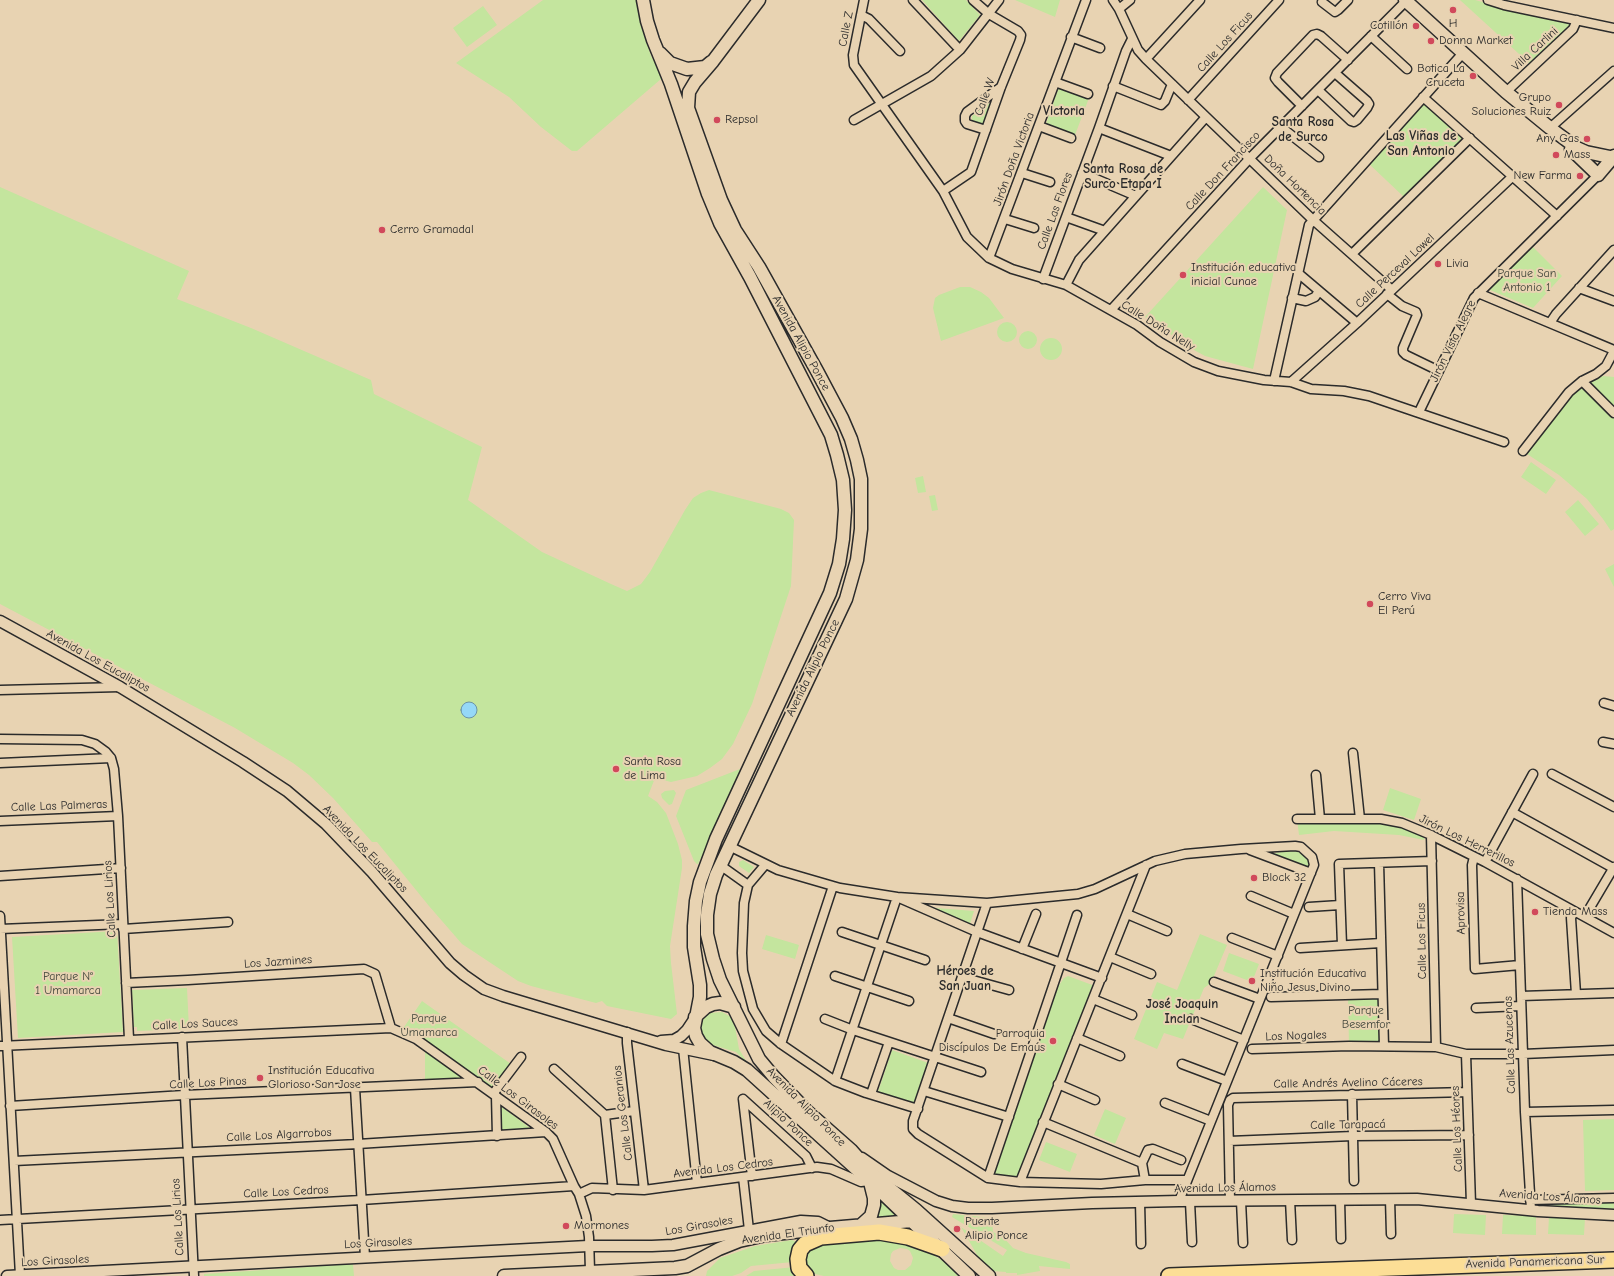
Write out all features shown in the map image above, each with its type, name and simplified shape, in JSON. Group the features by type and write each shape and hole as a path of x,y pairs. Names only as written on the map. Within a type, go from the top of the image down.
{"highway":[{"path":"806,1276 799,1268 798,1259 800,1250 805,1244 821,1237 879,1232 908,1237 942,1249"},
{"name":"Avenida Panamericana Sur","path":"1169,1276 1614,1260"}],"main road":[{"name":"Avenida Alipio Ponce","path":"643,0 647,21 656,50 671,84 708,194 720,223 830,434 843,480 845,510 844,532 839,564 830,593 703,870 696,901 694,926 694,947 700,985 699,1002 694,1028 700,1043 710,1052 741,1066 869,1181 970,1276"},
{"name":"Avenida Alipio Ponce","path":"759,0 713,61 695,82 689,92 687,100 688,108 721,200 735,230 796,332 842,418 851,439 861,479 861,529 857,560 846,599 720,865 710,894 707,915 707,934 720,980 759,1060 808,1112 851,1150 873,1175 916,1210 989,1276"},
{"path":"1406,0 1506,92 1550,128 1577,148 1586,152 1613,157 1598,175 1550,128"},
{"path":"656,50 670,64 687,69 704,67 713,61"},
{"path":"830,593 846,599"},
{"path":"695,1017 706,1007 713,1004 720,1003 734,1007"},
{"path":"861,1225 871,1216 874,1204 874,1198 869,1181"},
{"name":"Avenida El Triunfo","path":"504,1276 675,1268 688,1266 719,1249 739,1241 766,1235 912,1221"}],"street":[{"name":"Calle Z","path":"864,0 853,60 880,104"},
{"path":"913,0 960,50"},
{"path":"973,0 989,14"},
{"path":"854,120 931,76 960,50 999,0"},
{"name":"Jirón Doña Victoria","path":"989,258 1086,0"},
{"name":"Doña Hortencia","path":"1113,0 1119,9 1138,50 1146,59 1312,219 1352,254 1402,306 1416,312 1417,315 1403,348 1403,352 1406,355 1439,371"},
{"path":"1119,9 1130,0"},
{"path":"1146,59 1200,0"},
{"name":"Calle Los Ficus","path":"1188,100 1279,0"},
{"path":"1322,2 1335,12 1348,0"},
{"name":"Calle Don Francisco","path":"1111,310 1250,158 1406,0"},
{"path":"1488,0 1505,2 1614,28"},
{"name":"Calle W","path":"943,191 971,172 1021,35 1018,31 989,14"},
{"path":"861,15 869,19 900,51"},
{"name":"Villa Carlini","path":"1506,92 1573,30 1578,20"},
{"path":"1302,106 1275,78 1277,73 1313,35 1317,34 1321,36 1348,60"},
{"path":"1371,36 1407,69"},
{"path":"1071,37 1100,48"},
{"name":"Calle Las Flores","path":"1043,278 1126,51 1132,39"},
{"path":"1274,381 1309,224 1381,146 1463,53"},
{"path":"1550,128 1614,70"},
{"path":"1318,90 1351,121 1354,122 1357,120 1368,108 1369,104 1335,73"},
{"path":"1055,82 1088,94"},
{"path":"1114,86 1155,104 1161,105 1165,101 1172,84"},
{"path":"986,130 967,124 965,121 965,116 967,112 1001,87"},
{"path":"1424,97 1558,216"},
{"name":"Calle Doña Nelly","path":"880,104 943,191 967,237 989,258 1012,269 1066,285 1111,310 1194,362 1218,370 1264,380 1291,382 1311,389 1344,391 1368,396 1504,442"},
{"path":"1066,285 1079,260 1206,117"},
{"path":"1039,126 1072,138"},
{"path":"1281,127 1320,157"},
{"path":"1099,128 1171,156"},
{"path":"1352,254 1470,138"},
{"path":"1022,172 1050,182"},
{"path":"1082,173 1136,196"},
{"name":"Jirón Vista Alegre","path":"1419,412 1474,298 1598,175"},
{"name":"Calle Perceval Lowel","path":"1291,382 1357,323 1513,176"},
{"path":"1066,217 1105,231"},
{"path":"1005,218 1034,228"},
{"path":"1550,323 1556,314 1614,250"},
{"path":"1298,273 1357,323"},
{"path":"1579,288 1614,301"},
{"path":"1292,298 1306,301 1311,299 1319,290"},
{"path":"1478,293 1614,350 1606,366 1596,374 1582,381 1559,403 1523,451"},
{"path":"1582,381 1614,412"},
{"name":"Avenida Los Eucaliptos","path":"0,621 120,687 243,762 287,791 326,824 372,872 450,962 464,975 484,989 503,996 650,1039 683,1048 718,1055"},
{"path":"0,690 120,687"},
{"path":"1604,703 1614,706"},
{"path":"0,739 82,740 95,744 106,752 111,758"},
{"path":"1603,742 1614,744"},
{"path":"1353,753 1360,819"},
{"path":"0,763 111,758"},
{"name":"Calle Los Lirios","path":"111,758 114,769 118,816 129,1039"},
{"path":"1485,862 1533,774"},
{"path":"1552,774 1614,807"},
{"path":"1316,775 1320,819"},
{"path":"1512,812 1614,867 1585,916"},
{"name":"Calle Las Palmeras","path":"0,821 118,816"},
{"name":"Jirón Los Herrerillos","path":"1297,819 1382,819 1402,823 1431,835 1485,862 1614,933"},
{"name":"Calle Los Ficus","path":"1431,835 1436,1047"},
{"path":"729,846 765,865 833,886 897,897 987,903 1078,894 1095,889 1155,861 1184,854 1246,848 1301,847 1312,857 1314,866 1179,1201"},
{"path":"1246,848 1311,873"},
{"name":"Aprovisa","path":"1474,857 1472,865 1475,969 1520,965"},
{"path":"1342,945 1339,864 1432,861"},
{"path":"1379,863 1384,1046"},
{"path":"720,865 748,885"},
{"path":"765,865 748,885 744,903 742,953 743,971 753,1009 761,1025 780,1044 836,1081 918,1109"},
{"path":"1020,1182 1146,865"},
{"path":"0,876 121,868"},
{"name":"Calle Las Azucenas","path":"1517,879 1525,1112 1531,1205"},
{"path":"780,1044 833,886"},
{"path":"1251,896 1294,914"},
{"path":"897,897 977,932 1102,978"},
{"path":"836,1081 897,897"},
{"path":"987,903 913,1121 913,1129 918,1134 988,1178 1020,1182 1101,1184 1145,1180 1187,1180"},
{"path":"1309,907 1340,905"},
{"path":"1574,911 1572,918 1576,994"},
{"path":"1022,949 1036,914"},
{"path":"1127,914 1168,931"},
{"path":"988,1178 1077,915"},
{"path":"0,916 4,1046 14,1161 20,1275"},
{"path":"0,929 228,922"},
{"path":"842,932 925,960"},
{"path":"1232,938 1278,956"},
{"path":"1300,948 1381,943"},
{"path":"1110,957 1151,974"},
{"name":"Los Jazmines","path":"126,982 188,980 364,969 375,974 391,1028"},
{"path":"835,976 909,1001"},
{"path":"962,977 1009,990"},
{"path":"1214,982 1260,999"},
{"path":"1521,996 1614,993"},
{"path":"1271,997 1382,994"},
{"path":"1093,999 1132,1015"},
{"path":"1476,1008 1521,1006"},
{"name":"Avenida Los Eucaliptos","path":"650,1039 668,1041 674,1040 687,1030 695,1017"},
{"path":"948,1018 994,1034"},
{"path":"825,1019 935,1058 981,1072"},
{"path":"1190,1019 1244,1040"},
{"name":"Calle Los Sauces","path":"4,1046 391,1028"},
{"name":"Calle Los Girasoles","path":"391,1028 416,1039 478,1082 546,1132 553,1139 579,1194 586,1216 589,1237 588,1246 590,1271"},
{"name":"Calle Los Geranios","path":"627,1032 634,1111 644,1190"},
{"name":"Calle Los Lirios","path":"182,1037 186,1151 194,1272"},
{"path":"1077,1038 1120,1056"},
{"path":"871,1094 889,1042"},
{"name":"Los Nogales","path":"1252,1049 1384,1046 1436,1047 1466,1054 1523,1054 1614,1050"},
{"path":"683,1048 697,1183"},
{"name":"Calle Los Héores","path":"1466,1054 1468,1135 1472,1204"},
{"path":"497,1136 495,1095 521,1057"},
{"path":"1182,1064 1228,1081"},
{"path":"554,1069 605,1115 613,1190"},
{"name":"Calle Los Pinos","path":"10,1106 184,1095 478,1082"},
{"path":"1058,1084 1095,1100"},
{"path":"355,1088 365,1256"},
{"path":"924,1091 1009,1117"},
{"name":"Calle Andrés Avelino Cáceres","path":"1229,1141 1228,1105 1230,1100 1233,1098 1467,1092"},
{"path":"1352,1094 1354,1181"},
{"name":"Alipio Ponce","path":"752,1176 743,1099 806,1156 812,1168"},
{"path":"1165,1103 1211,1121"},
{"path":"1525,1112 1614,1110"},
{"path":"605,1115 634,1111"},
{"path":"1043,1122 1142,1163"},
{"name":"Calle Los Algarrobos","path":"14,1161 186,1151 358,1144 546,1132"},
{"name":"Calle Tarapacá","path":"1229,1141 1353,1136 1468,1135"},
{"path":"1229,1141 1230,1201"},
{"path":"1145,1180 1142,1163 1146,1151 1150,1149 1181,1160"},
{"name":"Avenida Los Álamos","path":"851,1150 888,1176 936,1201 952,1206 992,1208 1179,1201 1417,1199 1472,1204 1531,1205 1614,1215"},
{"name":"Avenida Los Cedros","path":"579,1194 592,1188 644,1190 812,1168 830,1169 861,1182 869,1181"},
{"path":"743,1177 749,1230 801,1221 818,1222 830,1228"},
{"name":"Calle Los Cedros","path":"0,1220 361,1200 574,1186"},
{"path":"1531,1205 1614,1198"},
{"path":"1390,1199 1391,1234"},
{"path":"1290,1200 1292,1240"},
{"path":"1340,1200 1341,1239"},
{"path":"1241,1201 1243,1243"},
{"path":"1140,1202 1141,1244"},
{"path":"1190,1202 1192,1242"},
{"name":"Los Girasoles","path":"7,1276 194,1272 365,1256 588,1246 673,1245 749,1230"}],"green space":[{"path":"543,0 638,0 640,21 651,56 662,75 661,79 577,151 572,151 541,127 509,97 456,63"},
{"path":"922,0 966,0 980,15 959,41"},
{"path":"1015,0 1060,0 1055,17"},
{"path":"1460,0 1475,0 1570,22 1570,27 1530,64"},
{"path":"483,6 497,25 467,47 453,28"},
{"path":"1059,87 1089,98 1075,135 1046,124"},
{"path":"991,102 993,103 987,124 981,126 972,122 972,116"},
{"path":"1425,102 1466,140 1404,197 1368,163"},
{"path":"0,187 189,271 177,299 251,328 371,380 374,394 482,447 468,500 542,552 627,591 641,584 650,572 685,510 693,498 701,493 709,490 781,509 789,513 794,520 791,586 752,704 733,744 722,759 697,776 671,782 655,778 648,796 657,802 666,813 678,844 682,860 670,946 677,1014 671,1019 607,1006 602,1001 596,1003 531,986 518,981 462,944 377,842 372,842 333,798 309,775 293,763 235,728 0,604"},
{"path":"1263,187 1287,210 1253,369 1205,356 1145,317"},
{"name":"Parque San Antonio 1","path":"1533,247 1562,276 1533,308 1490,290 1494,282"},
{"path":"960,287 970,287 981,292 989,298 1004,318 941,341 933,308 935,298"},
{"path":"1007,322 1014,325 1017,332 1014,339 1007,342 1000,339 997,332 1000,325"},
{"path":"1024,331 1032,331 1037,336 1035,347 1032,349 1024,349 1019,344 1019,336"},
{"path":"1051,338 1059,341 1062,349 1059,357 1051,360 1043,357 1040,349 1043,341"},
{"path":"1603,376 1614,377 1614,407 1590,385 1590,383"},
{"path":"1584,385 1614,414 1614,529 1611,531 1587,499 1559,475 1527,454 1556,413 1572,395"},
{"path":"1531,462 1556,480 1546,494 1521,477"},
{"path":"923,476 926,492 918,493 915,478"},
{"path":"935,495 938,510 932,511 929,496"},
{"path":"1578,500 1599,524 1585,536 1565,512"},
{"path":"1614,564 1614,587 1605,569"},
{"path":"740,769 743,772 697,864 694,861 676,816 686,790"},
{"path":"1390,788 1421,799 1414,820 1383,810"},
{"path":"674,790 676,793 672,804 669,805 662,798 661,794 665,791"},
{"path":"1297,819 1381,819 1425,833 1424,840 1399,835 1334,831 1299,835"},
{"path":"1293,850 1299,851 1310,859 1311,863 1308,871 1270,854"},
{"path":"743,860 754,867 749,873 739,866 739,862"},
{"path":"924,907 974,911 970,924"},
{"name":"Parque N° 1 Umamarca","path":"117,931 123,1032 18,1038 12,937"},
{"path":"1200,934 1227,945 1211,983 1204,988 1183,1039 1164,1033 1157,1049 1134,1039 1157,982 1177,990"},
{"path":"766,935 799,945 795,959 762,949"},
{"path":"1229,953 1259,964 1252,982 1223,971"},
{"path":"1068,976 1095,986 1019,1177 996,1176 994,1170 1057,988 1064,978"},
{"path":"187,988 189,1029 137,1031 137,1027 134,1027 132,990"},
{"name":"Parque Besemfor","path":"1382,994 1384,1046 1349,1046 1348,995"},
{"name":"Parque Umamarca","path":"422,1001 511,1064 493,1090 404,1027"},
{"path":"722,1012 731,1017 735,1027 739,1049 748,1064 736,1052 706,1043 702,1038 698,1026 700,1021 710,1013"},
{"path":"892,1050 931,1064 917,1106 878,1092"},
{"path":"425,1051 460,1074 460,1078 425,1081"},
{"path":"499,1105 530,1128 530,1130 499,1131"},
{"path":"1105,1109 1126,1118 1115,1144 1094,1135"},
{"path":"1614,1119 1614,1190 1585,1191 1583,1120"},
{"path":"1046,1142 1077,1154 1070,1172 1039,1160"},
{"path":"881,1198 921,1237 871,1222 877,1213"},
{"path":"1614,1201 1614,1209 1537,1205 1537,1203"},
{"path":"953,1214 992,1218 993,1232 1002,1236 1013,1248 1026,1253 1066,1262 1070,1264 1070,1269 1039,1266 1040,1271 1017,1275 1017,1273 992,1271 980,1260 961,1227 1003,1256 1007,1250 952,1217"},
{"path":"1454,1214 1486,1215 1485,1235 1453,1233"},
{"path":"1503,1215 1536,1216 1536,1235 1502,1234"},
{"path":"1549,1217 1585,1218 1584,1235 1548,1234"},
{"path":"871,1238 921,1247 951,1266 960,1276 824,1276 811,1273 806,1269 805,1251 811,1246","holes":["900,1248 910,1251 913,1258 911,1265 905,1270 898,1270 894,1268 890,1261 893,1251"]},
{"path":"792,1240 797,1242 793,1262 751,1266 741,1273 732,1276 706,1276 707,1271 720,1258 755,1246"},
{"path":"353,1264 354,1276 204,1276 204,1274"},
{"path":"795,1267 798,1276 746,1276 754,1271"}],"water":[{"path":"466,702 472,702 477,707 475,716 472,718 466,718 461,713 461,707"}],"place":[{"name":"H","path":"1453,10"},
{"name":"Cotillón","path":"1416,26"},
{"name":"Donna Market","path":"1431,41"},
{"name":"Botica La Cruceta","path":"1473,76"},
{"name":"Grupo Soluciones Ruiz","path":"1559,105"},
{"name":"Repsol","path":"717,120"},
{"name":"Any Gas","path":"1587,139"},
{"name":"Mass","path":"1556,155"},
{"name":"New Farma","path":"1580,176"},
{"name":"Cerro Gramadal","path":"382,230"},
{"name":"Livia","path":"1438,264"},
{"name":"Institución educativa inicial Cunae","path":"1183,275"},
{"name":"Cerro Viva El Perú","path":"1370,604"},
{"name":"Santa Rosa de Lima","path":"616,769"},
{"name":"Block 32","path":"1254,878"},
{"name":"Tienda Mass","path":"1535,912"},
{"name":"Institución Educativa Niño Jesus Divino","path":"1252,981"},
{"name":"Parroquia Discípulos De Emaús","path":"1053,1041"},
{"name":"Institución Educativa Glorioso San Jose","path":"260,1078"},
{"name":"Mormones","path":"566,1226"},
{"name":"Puente Alipio Ponce","path":"957,1229"}],"district":[{"name":"Victoria","path":"1064,111"},
{"name":"Santa Rosa de Surco","path":"1303,130"},
{"name":"Las Viñas de San Antonio","path":"1421,144"},
{"name":"Santa Rosa de Surco Etapa I","path":"1123,176"},
{"name":"Héroes de San Juan","path":"965,978"},
{"name":"José Joaquin Inclan","path":"1182,1012"}]}
